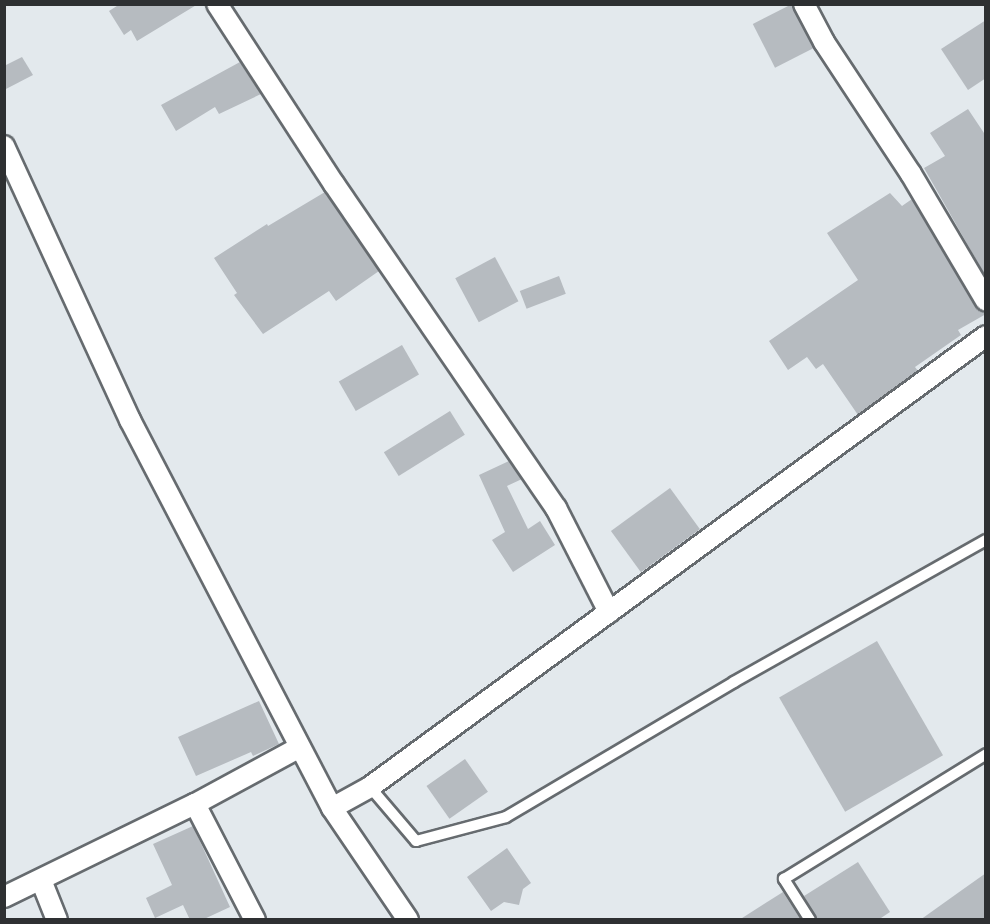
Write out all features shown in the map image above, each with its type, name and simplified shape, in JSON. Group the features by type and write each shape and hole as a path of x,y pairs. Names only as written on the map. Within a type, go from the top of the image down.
{"street":[{"path":"217,4 334,184 556,508 609,612"},
{"path":"804,4 824,42 910,174 986,301"},
{"path":"4,147 130,420 300,747 332,808 408,920"},
{"path":"332,808 369,787 986,336"},
{"path":"4,897 195,804 300,747"},
{"path":"195,804 255,920"},
{"path":"42,880 57,920"}],"lane":[{"path":"369,787 416,841 506,817 734,682 986,540"},
{"path":"810,920 784,879 986,754"}],"building":[{"path":"120,4 198,4 137,41 131,30 124,35 109,11"},
{"path":"792,4 814,48 775,68 753,24"},
{"path":"986,20 986,78 968,90 941,49"},
{"path":"22,57 33,75 4,90 4,66"},
{"path":"240,62 261,94 219,114 215,107 176,131 161,105"},
{"path":"968,109 986,136 986,277 924,168 945,156 930,133"},
{"path":"325,192 379,271 336,301 329,291 263,334 234,295 237,293 214,258 267,224 268,226"},
{"path":"890,193 902,206 912,199 976,307 986,314 958,330 961,335 915,367 918,371 858,415 823,364 816,369 807,357 788,370 769,341 858,280 827,233"},
{"path":"495,257 518,301 479,322 455,278"},
{"path":"559,276 566,294 527,309 520,291"},
{"path":"402,345 419,374 356,411 339,382"},
{"path":"450,411 465,435 399,476 384,452"},
{"path":"509,461 522,479 507,486 528,529 540,521 555,545 513,572 492,540 505,532 479,475"},
{"path":"670,488 700,529 641,572 611,531"},
{"path":"877,641 943,755 845,812 779,698"},
{"path":"259,701 279,744 253,756 251,752 196,776 178,737"},
{"path":"465,759 488,792 449,819 426,786"},
{"path":"193,826 230,907 202,920 190,920 183,905 155,918 146,898 172,885 153,844"},
{"path":"507,848 531,883 523,889 519,905 504,902 491,911 467,877"},
{"path":"858,862 890,912 878,920 817,920 804,896"},
{"path":"986,873 986,920 920,920 962,890"},
{"path":"783,892 801,920 739,920"}]}
